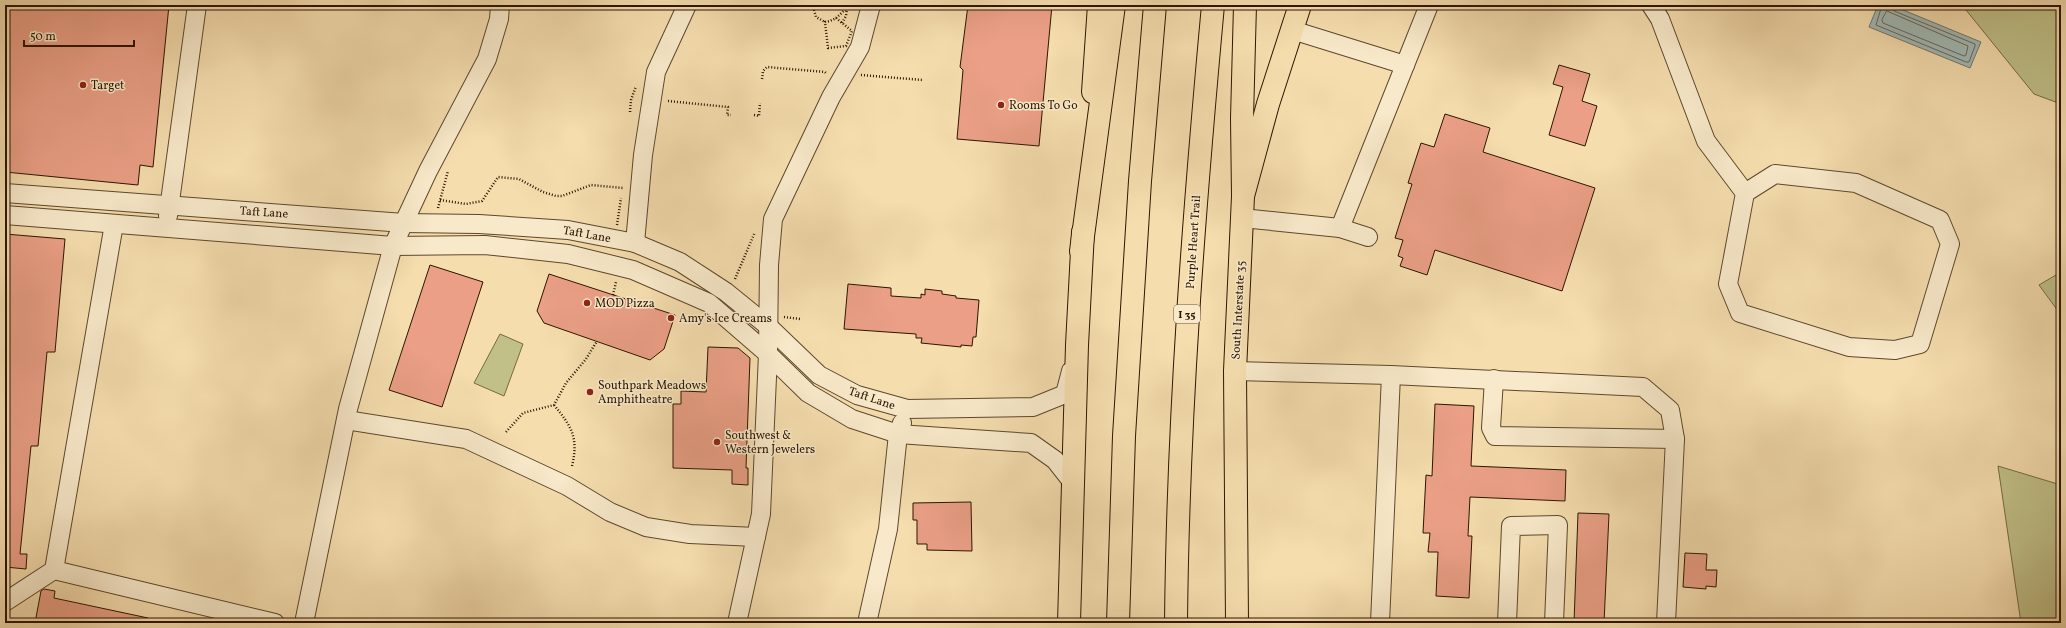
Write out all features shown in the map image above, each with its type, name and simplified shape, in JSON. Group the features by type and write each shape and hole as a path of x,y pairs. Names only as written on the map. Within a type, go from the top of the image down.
{"main road":[{"path":"1069,623 1081,251 1100,5"},
{"path":"1081,251 1114,5"},
{"path":"1118,623 1125,421 1140,180 1155,5"},
{"name":"Purple Heart Trail","path":"1176,623 1182,404 1187,314 1213,5"},
{"path":"1243,196 1242,118 1245,5"},
{"name":"South Interstate 35","path":"1237,623 1235,371 1243,196 1268,104 1300,5"}],"street":[{"path":"165,228 171,205 197,5"},
{"path":"304,623 346,420 393,246 428,172 487,59 499,19 500,5"},
{"path":"635,243 643,155 656,72 687,5"},
{"path":"737,623 761,514 768,354 774,320 769,265 773,219 831,97 860,47 871,5"},
{"path":"1340,228 1429,5"},
{"path":"1651,5 1660,19 1706,141 1745,193 1728,284 1740,313 1849,347 1895,350 1920,344 1950,244 1940,220 1856,183 1774,174 1745,193"},
{"path":"1292,30 1405,65"},
{"name":"Taft Lane","path":"5,192 404,223 479,224 568,230 635,243 680,262 726,292 774,320 819,375 857,395 907,410 1033,408 1065,394 1077,345"},
{"name":"Taft Lane","path":"5,216 393,246 485,245 568,254 633,270 709,303 768,354 808,393 852,419 898,434 1031,443 1055,460 1073,483"},
{"path":"1242,218 1340,228 1368,237"},
{"path":"54,570 114,224"},
{"path":"1235,371 1391,374 1643,386 1670,410 1675,439 1675,472 1666,623"},
{"path":"1380,623 1391,374"},
{"path":"1494,378 1491,428 1495,436 1675,439"},
{"path":"867,623 888,529 898,434 907,410"},
{"path":"346,420 466,439 567,486 610,512 646,526 690,534 756,537"},
{"path":"1507,623 1512,526 1558,526 1554,623"},
{"path":"5,602 54,570 274,623"}],"path":[{"path":"814,10 816,17 825,22 830,22 847,8 846,16 842,23"},
{"path":"825,22 828,48 841,47 848,43 852,31 836,18"},
{"path":"762,79 763,71 767,67 825,72 827,74 826,78"},
{"path":"856,75 923,80"},
{"path":"630,112 631,100 637,84"},
{"path":"660,100 728,107 727,115 731,115"},
{"path":"754,115 759,116 760,103"},
{"path":"438,209 450,164"},
{"path":"440,200 466,204 482,201 498,177 519,179 543,192 556,196 562,196 591,185 623,188"},
{"path":"616,229 624,182"},
{"path":"733,285 756,229"},
{"path":"774,320 800,319"},
{"path":"506,432 524,413 554,406 566,383 586,359 597,341"},
{"path":"554,406 573,431 574,459 572,466"}],"green space":[{"path":"1962,5 2061,5 2061,104 2034,94"},
{"path":"2061,272 2061,315 2039,285"},
{"path":"500,334 523,344 504,396 474,383"},
{"path":"1998,466 2061,485 2061,623 2021,623"}],"water":[{"path":"1878,5 1891,5 1981,42 1970,68 1869,27"}],"building":[{"name":"Target","path":"5,5 169,5 153,167 140,165 138,185 5,172"},
{"name":"Rooms To Go","path":"968,5 1052,5 1039,146 957,139 963,70 960,67"},
{"path":"1559,65 1590,74 1582,101 1597,106 1585,146 1549,135 1563,87 1553,84"},
{"path":"1445,114 1490,128 1483,152 1595,188 1562,291 1435,250 1427,275 1400,266 1403,258 1398,256 1403,240 1395,238 1412,184 1408,183 1421,143 1434,147"},
{"path":"5,234 65,239 55,352 47,352 38,446 31,446 20,554 27,554 26,569 5,567"},
{"path":"430,265 483,282 442,407 389,390"},
{"path":"549,274 675,315 664,349 650,360 544,323 537,311"},
{"path":"848,284 891,288 891,296 921,298 921,294 925,295 925,289 942,291 942,294 956,296 956,298 979,300 976,337 973,337 972,346 961,345 961,347 921,343 922,338 916,338 916,334 844,329"},
{"path":"708,347 738,348 750,358 746,468 748,468 748,485 732,484 732,470 673,468 673,404 681,404 681,391 706,392"},
{"path":"1435,404 1474,406 1471,466 1566,470 1565,501 1470,497 1468,536 1472,536 1469,598 1436,596 1438,552 1428,552 1430,533 1423,533 1426,475 1432,476"},
{"path":"971,502 972,551 927,550 927,544 917,544 917,520 913,520 913,503"},
{"path":"1578,513 1609,514 1604,623 1574,623"},
{"path":"1685,553 1707,554 1706,570 1717,570 1716,587 1706,586 1706,589 1683,587"},
{"path":"44,589 55,591 54,598 148,618 147,623 35,623 41,591"}],"place":[{"name":"Target","path":"83,85"},
{"name":"Rooms To Go","path":"1001,105"},
{"name":"MOD Pizza","path":"587,303"},
{"name":"Amy's Ice Creams","path":"671,318"},
{"name":"Southpark Meadows Amphitheatre","path":"590,392"},
{"name":"Southwest & Western Jewelers","path":"717,442"}]}
